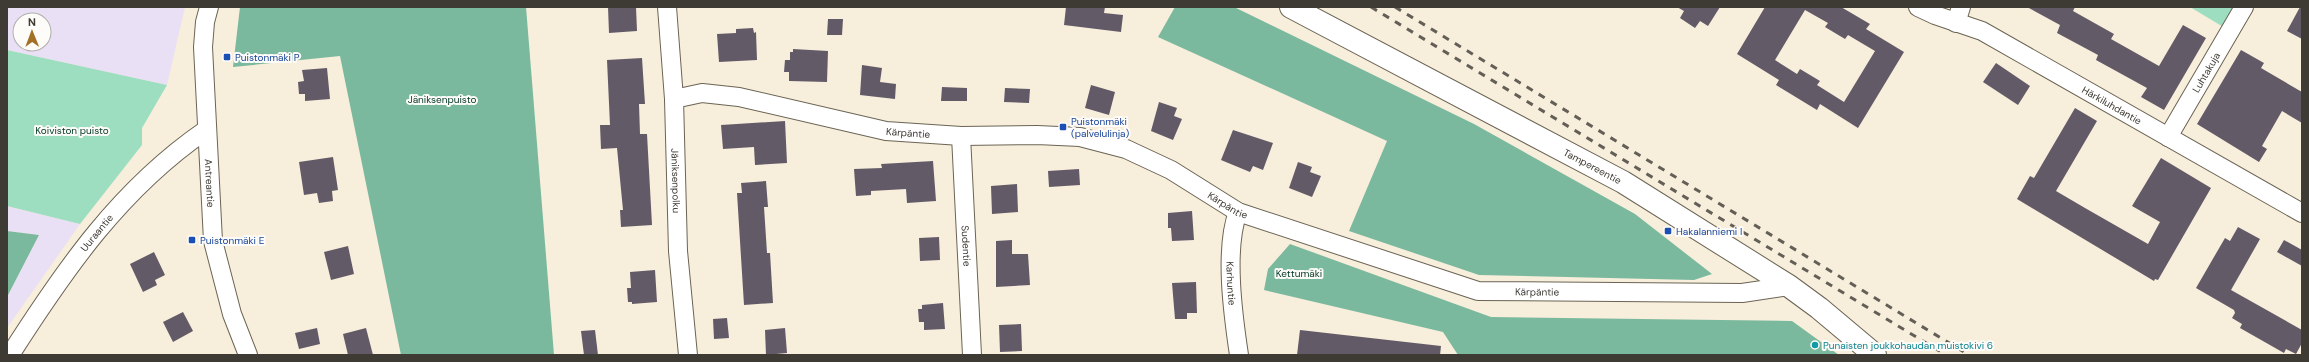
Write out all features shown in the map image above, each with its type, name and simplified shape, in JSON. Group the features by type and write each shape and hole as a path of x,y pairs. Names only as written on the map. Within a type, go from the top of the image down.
{"main road":[{"name":"Tampereentie","path":"1291,7 1624,182 1789,286 1819,308 1875,355"}],"street":[{"name":"Antreantie","path":"209,7 205,22 203,47 206,130 213,241 232,314 248,355"},
{"name":"Jäniksenpolku","path":"667,7 674,99 678,251 688,355"},
{"name":"Härkiluhdantie","path":"1918,7 1959,15 1982,31 2302,213"},
{"name":"Luhtakuja","path":"2168,136 2244,7"},
{"name":"Kärpäntie","path":"674,99 702,93 739,97 886,131 961,136 1037,135 1080,137 1126,149 1171,170 1238,212 1478,291 1742,293 1789,286"},
{"name":"Uuraantie","path":"10,355 52,289 113,212 152,171 206,130"},
{"name":"Sudentie","path":"961,136 972,355"},
{"name":"Karhuntie","path":"1238,212 1234,222 1232,248 1233,316 1239,355"}],"shaded area":[{"path":"7,7 185,7 167,85 16,52 52,52 52,12 12,12 12,51 7,50"},
{"path":"7,206 80,224 7,328 7,297 39,235 7,231"}],"green space":[{"name":"Jäniksenpuisto","path":"240,7 526,7 554,355 401,355 340,56 233,67"},
{"path":"1175,7 1234,7 1474,124 1635,214 1712,274 1694,280 1479,275 1349,231 1387,141 1158,37"},
{"path":"2190,7 2236,7 2225,28"},
{"name":"Koiviston puisto","path":"7,50 167,85 142,128 142,145 80,224 7,206"},
{"path":"7,231 39,235 7,297"},
{"name":"Kettumäki","path":"1290,244 1491,317 1792,321 1839,355 1458,355 1443,332 1264,290 1268,269"}],"building":[{"path":"608,7 636,7 637,31 609,33"},
{"path":"1066,7 1105,7 1104,13 1123,15 1121,32 1064,25"},
{"path":"1677,7 1720,7 1708,26 1700,21 1695,28 1680,18 1684,11"},
{"path":"1765,7 1841,7 1870,24 1866,29 1904,52 1858,128 1820,104 1817,110 1776,85 1779,80 1737,54","holes":["1805,10 1828,23 1825,27 1845,39 1848,35 1875,51 1844,102 1817,85 1820,81 1800,69 1797,74 1775,60"]},
{"path":"2027,7 2075,7 2073,11 2114,34 2111,39 2159,66 2183,25 2206,38 2164,110 2141,97 2147,88 2096,60 2098,55 2057,33 2060,25"},
{"path":"2300,7 2302,7 2302,39 2287,31"},
{"path":"828,19 843,19 842,35 827,35"},
{"path":"753,28 754,33 756,32 757,60 719,62 717,34 736,33 736,29"},
{"path":"793,49 828,51 827,82 789,81 789,72 784,72 785,60 790,60 790,52 793,52"},
{"path":"2241,50 2264,63 2261,68 2302,92 2302,123 2282,111 2262,146 2267,149 2259,162 2197,124"},
{"path":"642,58 645,104 639,104 640,134 647,134 652,225 621,227 620,210 623,210 617,148 601,149 600,125 610,125 607,60"},
{"path":"1996,63 2030,86 2018,105 1983,82"},
{"path":"862,65 882,68 880,82 896,84 895,99 860,95"},
{"path":"327,68 330,99 305,101 305,94 299,94 298,82 304,81 302,70"},
{"path":"1091,85 1115,92 1109,115 1085,108"},
{"path":"942,87 967,88 967,101 941,101"},
{"path":"1005,88 1030,89 1029,103 1004,102"},
{"path":"1159,102 1177,108 1174,116 1182,119 1173,140 1151,131"},
{"path":"2075,108 2097,121 2056,191 2148,244 2160,222 2132,206 2161,158 2211,188 2158,280 2155,279 2154,281 2017,199 2030,176 2034,178"},
{"path":"785,121 787,163 755,165 754,147 723,149 721,125"},
{"path":"1233,130 1273,143 1263,170 1253,166 1250,172 1221,160"},
{"path":"333,157 338,190 332,191 333,201 319,203 317,193 304,195 299,162"},
{"path":"933,161 936,201 907,203 906,189 871,191 871,195 856,196 854,169 882,168 881,164"},
{"path":"1298,162 1312,167 1310,172 1321,176 1312,197 1289,188"},
{"path":"1079,169 1080,185 1049,187 1048,171"},
{"path":"766,181 768,207 764,207 767,253 770,253 773,303 744,305 737,193 742,193 741,183"},
{"path":"1017,184 1018,212 992,214 991,186"},
{"path":"1192,211 1194,240 1172,241 1171,228 1168,228 1168,213"},
{"path":"2238,227 2260,239 2231,290 2302,330 2302,343 2296,354 2286,349 2284,353 2240,328 2242,324 2232,318 2235,313 2234,310 2196,288 2225,238 2230,241"},
{"path":"939,237 940,260 920,261 919,238"},
{"path":"1012,240 1012,254 1028,254 1030,285 996,287 996,241"},
{"path":"2284,240 2302,250 2302,266 2277,252"},
{"path":"348,246 354,274 331,280 324,252"},
{"path":"154,252 165,275 155,280 157,285 143,292 130,264"},
{"path":"655,270 657,302 632,304 632,302 628,302 627,288 631,288 630,272"},
{"path":"1196,282 1197,313 1187,313 1187,319 1175,319 1172,283"},
{"path":"943,303 945,329 924,330 924,322 919,322 918,309 922,309 922,305"},
{"path":"183,312 193,331 173,342 163,322"},
{"path":"727,318 729,338 714,339 713,319"},
{"path":"1021,324 1022,351 1000,352 999,325"},
{"path":"317,328 320,344 299,349 295,333"},
{"path":"366,328 373,355 348,355 343,334"},
{"path":"785,328 787,353 766,355 765,330"},
{"path":"595,330 598,355 584,355 581,331"},
{"path":"1300,330 1441,346 1440,355 1297,355"}],"railway":[{"path":"1371,7 1946,355"},
{"path":"1395,7 1969,355"}],"place":[{"name":"Puistonmäki P","path":"227,57"},
{"name":"Puistonmäki (palvelulinja)","path":"1063,127"},
{"name":"Hakalanniemi I","path":"1668,231"},
{"name":"Puistonmäki E","path":"192,240"},
{"name":"Punaisten joukkohaudan muistokivi 6","path":"1815,345"}]}
